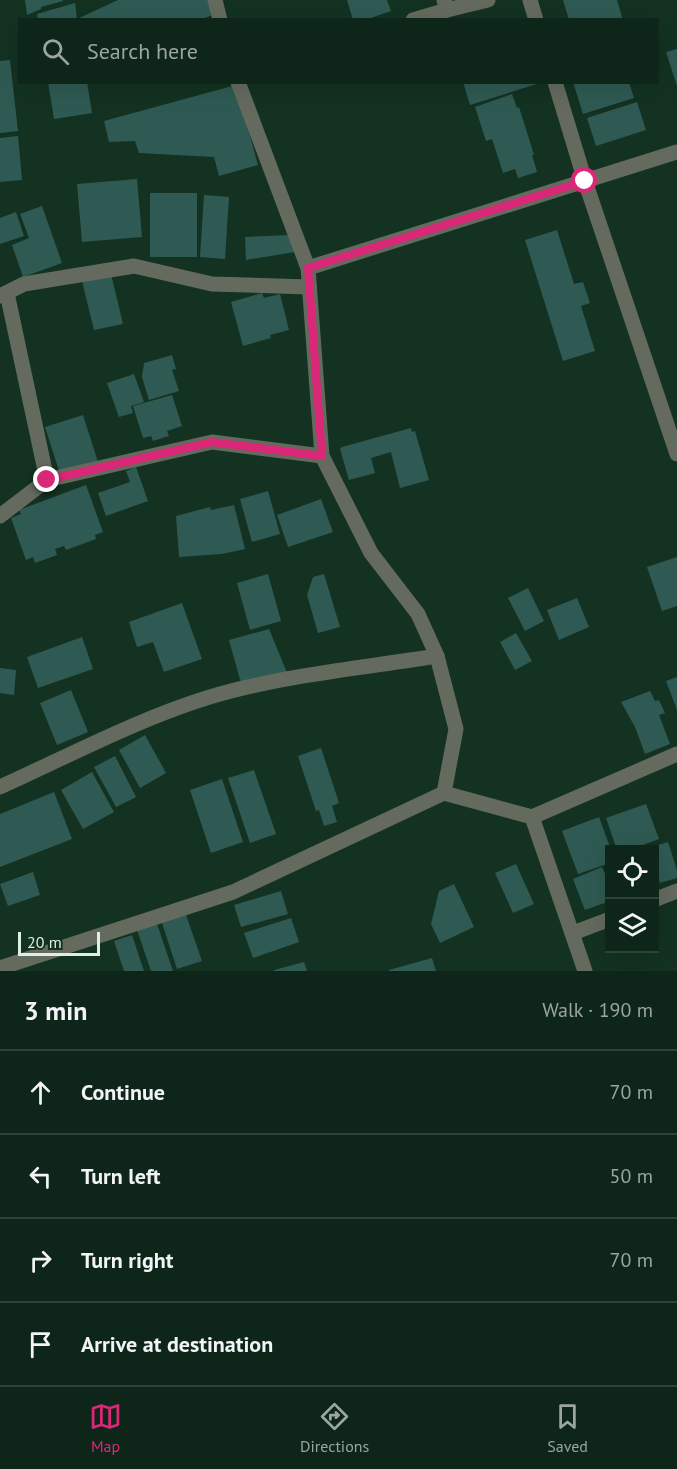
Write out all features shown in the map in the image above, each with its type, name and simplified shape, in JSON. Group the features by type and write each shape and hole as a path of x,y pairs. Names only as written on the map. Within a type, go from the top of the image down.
{"street":[{"path":"215,0 220,18"},
{"path":"417,18 445,5 488,0"},
{"path":"530,0 535,18"},
{"path":"239,84 308,268 322,456 371,553 418,614 437,656 456,729 444,793"},
{"path":"556,84 585,181 677,454"},
{"path":"308,268 677,152"},
{"path":"47,480 3,295 24,284 134,266 212,284 309,287"},
{"path":"0,516 47,480 212,442 322,456"},
{"path":"0,787 169,711 231,691 437,656"},
{"path":"6,968 233,892 444,793 532,818 677,754"},
{"path":"532,818 585,971"},
{"path":"657,899 677,891"},
{"path":"573,933 605,921"}],"building":[{"path":"25,0 63,1 41,7 27,15"},
{"path":"118,0 210,0 214,14 205,18 79,18"},
{"path":"347,0 387,0 391,11 371,18 352,18"},
{"path":"563,0 617,0 622,18 568,18"},
{"path":"75,3 77,18 38,18 37,14"},
{"path":"677,49 677,86 666,52"},
{"path":"10,60 18,131 0,133 0,61"},
{"path":"48,84 87,84 92,113 54,119"},
{"path":"464,84 537,84 470,105"},
{"path":"574,84 630,84 634,98 583,114"},
{"path":"236,85 258,165 219,176 214,157 139,153 135,141 109,142 104,121"},
{"path":"512,94 517,108 519,107 537,172 518,178 515,169 503,173 492,139 486,141 475,107"},
{"path":"637,102 646,130 596,146 587,118"},
{"path":"18,136 22,180 0,182 0,138"},
{"path":"137,179 142,237 82,242 77,184"},
{"path":"150,193 197,193 197,257 150,257"},
{"path":"204,195 229,197 225,259 200,257"},
{"path":"42,206 62,263 23,277 12,245 29,238 20,214"},
{"path":"16,212 24,236 0,244 0,218"},
{"path":"557,230 574,284 583,282 590,303 581,306 595,351 563,361 525,240"},
{"path":"289,235 295,252 246,260 245,237"},
{"path":"111,274 123,324 94,330 82,281"},
{"path":"262,293 264,298 280,294 289,330 243,346 231,302"},
{"path":"172,355 176,369 172,370 179,391 149,400 142,377 144,363"},
{"path":"134,374 144,402 131,406 133,413 119,417 107,383"},
{"path":"172,395 182,426 167,431 169,436 153,441 151,436 143,438 133,406"},
{"path":"83,415 98,462 60,474 45,427"},
{"path":"411,428 412,432 415,431 429,480 400,488 391,452 371,458 375,473 349,480 340,449 342,447"},
{"path":"136,467 148,501 106,516 98,493 130,482 126,471"},
{"path":"86,485 103,532 95,535 96,539 66,550 64,546 55,549 57,555 35,563 33,557 26,560 11,518 21,514 19,510"},
{"path":"268,491 280,534 252,542 240,499"},
{"path":"321,499 333,532 288,547 277,515"},
{"path":"234,505 245,549 222,554 179,557 176,516 210,507 211,510"},
{"path":"677,557 677,606 662,611 647,567"},
{"path":"268,574 281,621 250,630 237,583"},
{"path":"324,574 340,627 318,633 307,595 313,577"},
{"path":"528,588 544,621 525,631 508,598"},
{"path":"577,598 589,627 559,640 547,610"},
{"path":"182,603 202,659 164,672 153,642 137,647 129,622"},
{"path":"269,629 288,675 242,687 229,640"},
{"path":"516,633 532,661 515,670 500,642"},
{"path":"82,637 93,669 38,688 27,657"},
{"path":"0,668 16,670 14,695 0,693"},
{"path":"677,677 677,710 666,681"},
{"path":"71,690 88,732 57,745 40,703"},
{"path":"650,691 655,701 659,700 665,713 659,715 670,744 645,754 635,727 621,702"},
{"path":"145,735 166,773 140,788 119,750"},
{"path":"321,748 339,803 332,806 337,822 324,826 319,810 316,811 298,756"},
{"path":"115,756 136,797 116,807 94,767"},
{"path":"254,770 276,834 250,843 228,778"},
{"path":"92,772 114,812 83,829 61,790"},
{"path":"222,779 243,842 211,853 190,790"},
{"path":"54,792 72,839 0,867 0,814"},
{"path":"646,804 659,839 643,845 615,845 606,818"},
{"path":"599,817 609,845 605,845 605,865 578,874 562,831"},
{"path":"668,842 677,870 677,878 660,883 659,880 658,845"},
{"path":"516,864 534,904 513,913 495,873"},
{"path":"602,867 605,874 605,903 585,910 573,879"},
{"path":"33,872 40,895 8,906 0,884"},
{"path":"454,884 474,927 440,943 431,924 439,891"},
{"path":"281,891 288,914 241,927 234,905"},
{"path":"185,912 202,961 177,969 161,920"},
{"path":"291,918 299,942 253,958 244,933"},
{"path":"157,924 173,971 151,971 137,930"},
{"path":"132,935 144,971 124,971 114,941"},
{"path":"432,958 436,971 389,971 389,970"},
{"path":"304,962 307,971 274,971 274,970"}],"route":[{"path":"47,480 212,442 322,456 308,268 585,181"}]}
